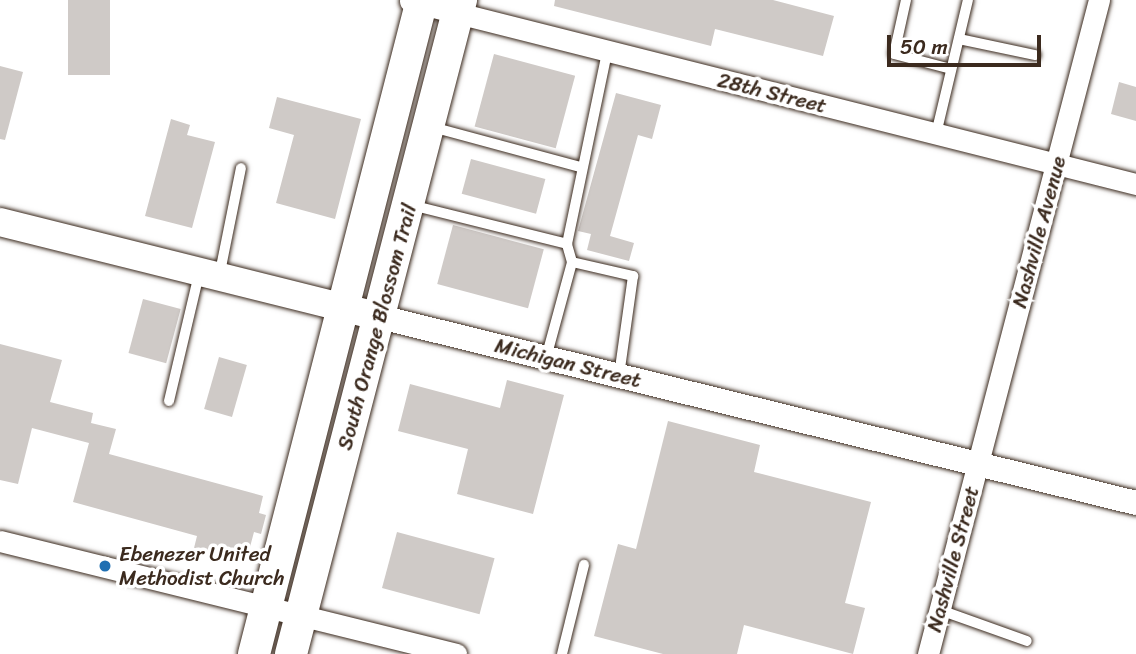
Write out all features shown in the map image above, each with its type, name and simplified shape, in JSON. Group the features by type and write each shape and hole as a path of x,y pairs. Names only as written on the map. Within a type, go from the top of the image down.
{"main road":[{"name":"South Orange Blossom Trail","path":"254,654 343,307 417,1"},
{"name":"South Orange Blossom Trail","path":"291,654 460,7"},
{"name":"Michigan Street","path":"0,222 380,317"}],"street":[{"name":"Nashville Avenue","path":"978,464 1099,0"},
{"name":"28th Street","path":"417,1 460,7 607,52 1136,184"},
{"name":"Michigan Street","path":"380,317 1136,503"},
{"name":"Nashville Street","path":"928,654 978,464"},
{"path":"0,541 456,654"}],"lane":[{"path":"906,0 894,54 951,69"},
{"path":"936,134 968,0"},
{"path":"959,39 1034,55"},
{"path":"546,358 572,262 567,244 580,167 607,52"},
{"path":"429,127 580,167"},
{"path":"169,401 241,168"},
{"path":"409,204 567,244"},
{"path":"572,262 633,276 619,376"},
{"path":"562,654 584,565"},
{"path":"940,610 1027,641"}],"building":[{"path":"68,0 110,0 110,75 68,75"},
{"path":"555,0 773,0 834,16 823,56 715,29 711,46 554,6"},
{"path":"494,54 575,76 556,148 475,126"},
{"path":"0,66 23,72 5,140 0,139"},
{"path":"1119,82 1136,87 1136,121 1111,114"},
{"path":"616,93 661,105 652,139 638,135 610,236 634,243 629,261 587,250 591,234 578,231"},
{"path":"277,97 361,119 335,219 276,203 294,135 269,128"},
{"path":"171,119 190,125 187,135 215,142 192,228 145,216"},
{"path":"471,159 545,179 536,214 462,194"},
{"path":"453,225 544,249 528,308 437,284"},
{"path":"143,299 181,309 166,363 129,353"},
{"path":"0,344 62,360 50,402 93,413 91,423 116,429 109,454 263,496 259,513 266,515 261,534 254,532 246,562 194,548 197,536 73,502 89,443 32,428 18,484 0,480"},
{"path":"219,357 247,365 232,417 204,409"},
{"path":"507,380 564,395 533,514 457,494 468,449 398,431 410,384 500,408"},
{"path":"668,421 760,445 754,472 871,502 845,603 865,608 853,654 744,625 737,654 663,654 594,636 618,544 636,549"},
{"path":"397,532 495,558 480,614 382,588"}],"place":[{"name":"Ebenezer United Methodist Church","path":"105,566"}]}
